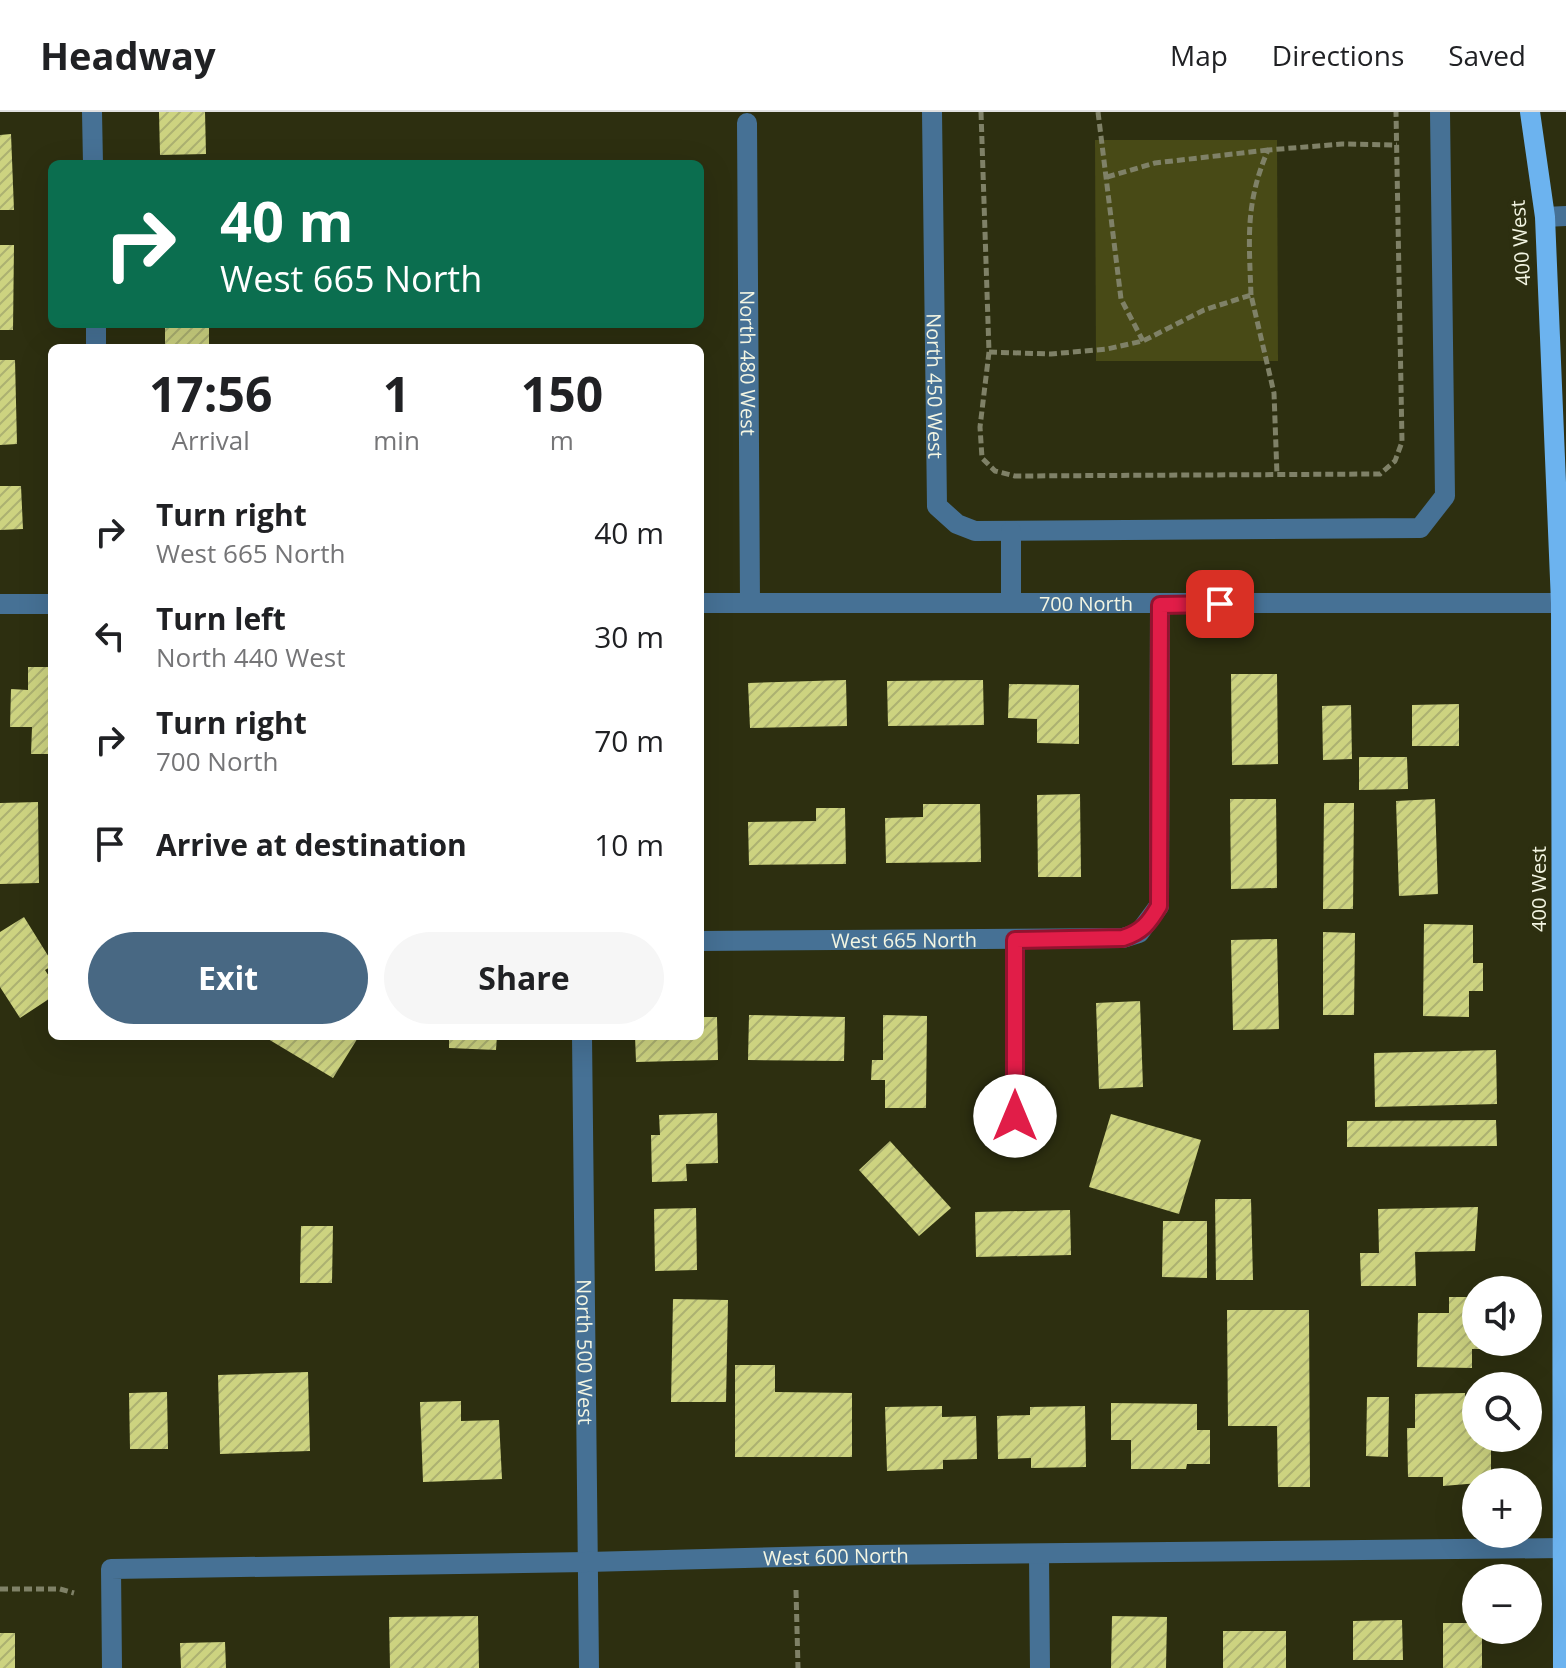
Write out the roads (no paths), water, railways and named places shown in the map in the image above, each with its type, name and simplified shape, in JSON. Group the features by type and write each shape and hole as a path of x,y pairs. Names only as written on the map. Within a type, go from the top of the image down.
{"main road":[{"name":"400 West","path":"1530,112 1545,217 1564,603 1563,1668"}],"street":[{"path":"92,112 93,160"},
{"name":"North 450 West","path":"932,112 937,506 957,524 975,531 1011,531"},
{"path":"1011,603 1011,531 1420,528 1445,496 1440,112"},
{"name":"North 480 West","path":"747,123 750,603"},
{"path":"1545,217 1566,216"},
{"name":"700 North","path":"704,603 1564,603"},
{"path":"0,604 48,604"},
{"name":"West 665 North","path":"704,941 1015,940 1123,938 1139,933 1151,921 1159,906 1160,605"},
{"path":"1015,940 1015,1116"},
{"name":"North 500 West","path":"582,1040 589,1668"},
{"name":"West 600 North","path":"112,1668 111,1569 866,1555 1562,1548"},
{"path":"1039,1555 1040,1668"}]}
